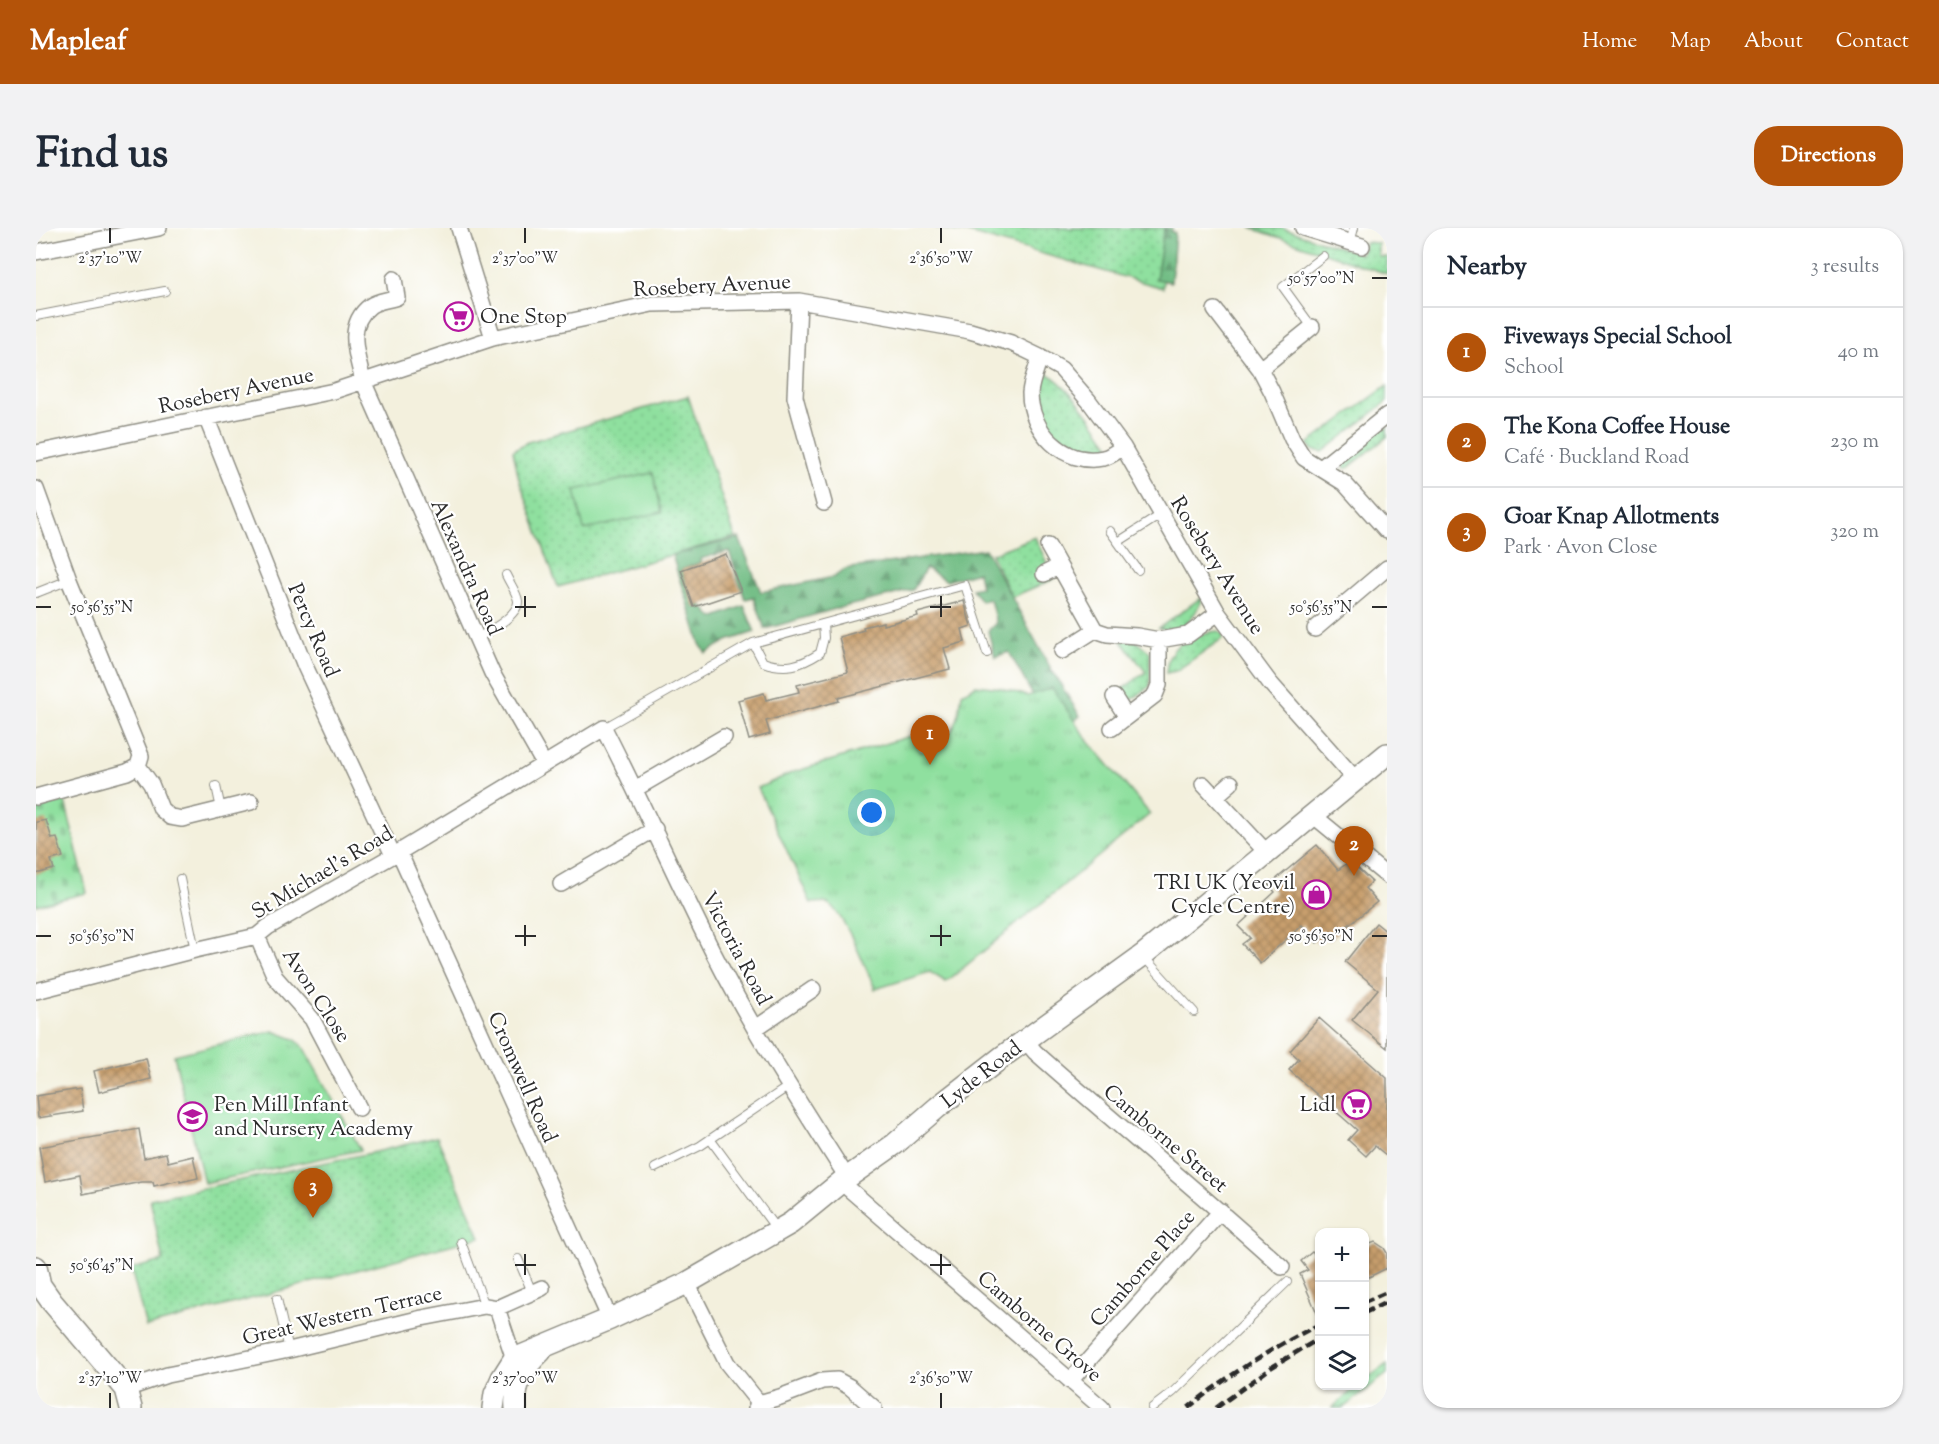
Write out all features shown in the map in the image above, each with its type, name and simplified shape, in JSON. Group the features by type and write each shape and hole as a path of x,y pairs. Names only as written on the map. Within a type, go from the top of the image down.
{"street":[{"path":"36,252 159,228"},
{"path":"459,228 493,338"},
{"path":"1303,228 1356,239"},
{"name":"Alexandra Road","path":"394,279 397,297 371,305 356,322 354,341 363,381 492,673 544,764"},
{"path":"799,301 795,397 824,503"},
{"name":"Rosebery Avenue","path":"36,453 334,391 493,338 651,304 799,301 970,331 1011,343 1061,369 1089,401 1123,447 1218,613 1270,683 1357,781"},
{"path":"1215,310 1260,369 1292,439 1304,458 1322,467 1344,483 1387,531"},
{"path":"1260,369 1312,327"},
{"path":"1040,357 1030,392 1035,414 1045,437 1061,452 1084,458 1104,458 1123,447"},
{"path":"1322,467 1387,415"},
{"name":"Percy Road","path":"206,417 305,666 396,853"},
{"path":"36,489 69,580 141,756 138,766 127,772 36,797"},
{"path":"1048,546 1095,630 1107,634 1159,640 1188,635 1218,613"},
{"path":"1044,574 1059,567"},
{"path":"1315,629 1387,568"},
{"path":"1062,651 1095,630"},
{"path":"1112,728 1155,695 1159,685 1159,640"},
{"path":"1114,698 1126,716"},
{"name":"St Michael's Road","path":"36,991 257,936 268,927 604,728"},
{"name":"Victoria Road","path":"604,728 702,929 756,1028 845,1181"},
{"path":"635,789 724,736"},
{"name":"Lyde Road","path":"518,1368 546,1347 687,1283 778,1231 895,1144 938,1107 1025,1040 1143,955 1387,754"},
{"path":"138,766 151,784 161,809 170,817 182,819 251,802"},
{"path":"1216,796 1231,783"},
{"path":"1203,784 1268,854"},
{"path":"1314,816 1387,876"},
{"path":"561,884 655,829"},
{"name":"Cromwell Road","path":"396,853 610,1319"},
{"name":"Avon Close","path":"257,936 275,977 312,1019 359,1108"},
{"path":"756,1028 813,989"},
{"name":"Camborne Street","path":"1025,1040 1035,1052 1120,1128 1221,1211 1282,1267"},
{"name":"Camborne Grove","path":"845,1181 1102,1408"},
{"name":"Camborne Place","path":"1070,1381 1221,1211"},
{"path":"36,1267 40,1285 128,1399"},
{"path":"687,1283 727,1363 758,1405 822,1381 837,1380 850,1387 874,1408"},
{"name":"Great Western Terrace","path":"128,1399 167,1375 289,1350 422,1318 491,1307 537,1290"},
{"path":"491,1307 518,1368 516,1408"},
{"path":"493,1408 495,1395 502,1378 518,1368"}],"lane":[{"path":"1312,327 1283,287 1323,256"},
{"path":"36,316 165,291"},
{"path":"1118,542 1162,514"},
{"path":"1110,531 1138,570"},
{"path":"477,638 505,620 517,607 518,601 506,575"},
{"path":"36,593 69,580"},
{"path":"604,728 753,643 965,585 987,653"},
{"path":"753,643 763,662 778,667 808,661 820,653 824,638 823,624"},
{"path":"216,786 221,809"},
{"path":"180,879 195,950"},
{"path":"1143,955 1194,1012"},
{"path":"655,1168 710,1139 789,1086"},
{"path":"710,1139 778,1231"},
{"path":"461,1242 491,1307"},
{"path":"518,1259 537,1290"},
{"path":"1152,1408 1173,1392 1287,1282"},
{"path":"278,1299 289,1350"}],"green space":[{"path":"936,228 1172,228 1163,288 969,233"},
{"path":"1251,228 1281,228 1361,254 1365,242 1378,243 1378,256 1387,257 1387,274"},
{"path":"1164,229 1175,233 1171,282 1156,279"},
{"path":"1043,370 1063,385 1079,403 1109,444 1110,450 1086,452 1078,450 1067,445 1049,428 1038,405 1038,381"},
{"path":"1387,386 1387,401 1379,408 1323,452 1312,450 1308,444"},
{"path":"688,396 735,537 558,587 519,479 513,450 528,442"},
{"path":"1387,427 1387,437 1348,468 1344,468 1354,449 1367,438"},
{"path":"653,473 662,512 584,530 575,490"},
{"path":"1035,537 1054,579 1012,597 991,554"},
{"path":"739,538 761,592 834,577 845,569 985,549 1050,667 1080,716 1064,729 1050,727 1009,652 995,657 988,631 996,623 990,599 981,601 972,589 981,587 978,572 947,581 926,568 913,590 765,629 754,597 745,599 729,551 700,559 701,562 681,570 694,607 701,605 713,618 744,606 755,632 727,641 706,653 700,644 672,555"},
{"path":"1202,597 1187,623 1175,629 1159,628"},
{"path":"1219,631 1223,634 1223,638 1176,671 1166,673 1170,656 1185,640"},
{"path":"1121,640 1135,640 1150,652 1150,686 1125,705 1118,692 1146,672"},
{"path":"976,685 1001,688 1028,696 1052,688 1086,738 1150,814 946,982 930,972 875,989 843,921 830,905 821,902 811,903 758,788 794,772 910,736 920,752 947,736 958,716 962,693"},
{"path":"65,801 87,893 36,905 36,808"},
{"path":"273,1031 294,1039 302,1045 361,1150 204,1183 174,1055"},
{"path":"437,1137 480,1237 146,1327 131,1269 163,1261 150,1199"},
{"path":"1387,1364 1387,1374 1369,1388 1369,1377"},
{"path":"1352,1390 1366,1390 1343,1408 1332,1408"}],"building":[{"path":"726,554 741,591 694,607 681,570"},
{"path":"964,601 971,626 962,629 965,642 944,648 950,669 838,698 839,701 766,721 770,734 749,740 738,700 764,693 766,700 799,692 797,685 848,672 839,637 864,630 863,627 883,622 883,625 918,616 917,613"},
{"path":"46,820 52,839 57,838 63,857 51,860 54,869 36,874 36,822"},
{"name":"TRI UK (Yeovil Cycle Centre)","path":"1317,845 1338,870 1350,861 1372,882 1365,888 1377,902 1329,941 1325,937 1317,943 1302,925 1260,963 1242,944 1250,938 1238,926 1275,892 1269,885"},
{"path":"1376,923 1387,932 1387,1048 1352,1020 1378,989 1345,962"},
{"name":"Lidl","path":"1319,1018 1387,1078 1387,1156 1375,1146 1366,1156 1348,1140 1357,1130 1289,1070 1299,1059 1290,1051"},
{"path":"146,1058 151,1079 99,1092 94,1071"},
{"path":"80,1089 83,1111 38,1118 36,1096"},
{"path":"139,1129 144,1158 166,1153 168,1162 193,1156 198,1178 154,1186 153,1182 141,1182 83,1194 80,1175 45,1182 39,1147"},
{"path":"1375,1242 1384,1248 1387,1253 1387,1268 1369,1277 1369,1244"},
{"path":"1312,1252 1315,1255 1315,1308 1300,1274 1308,1270 1301,1261"}],"railway":[{"path":"1369,1300 1387,1292"},
{"path":"1369,1311 1387,1302"},
{"path":"1188,1408 1251,1363 1315,1327"},
{"path":"1216,1408 1272,1367 1315,1341"}],"place":[{"name":"One Stop","path":"459,316"},
{"name":"Fiveways Special School","path":"930,765"},
{"name":"The Kona Coffee House","path":"1354,876"},
{"name":"TRI UK (Yeovil Cycle Centre)","path":"1316,894"},
{"name":"Lidl","path":"1357,1104"},
{"name":"Pen Mill Infant and Nursery Academy","path":"193,1116"},
{"name":"Goar Knap Allotments","path":"313,1218"}]}
